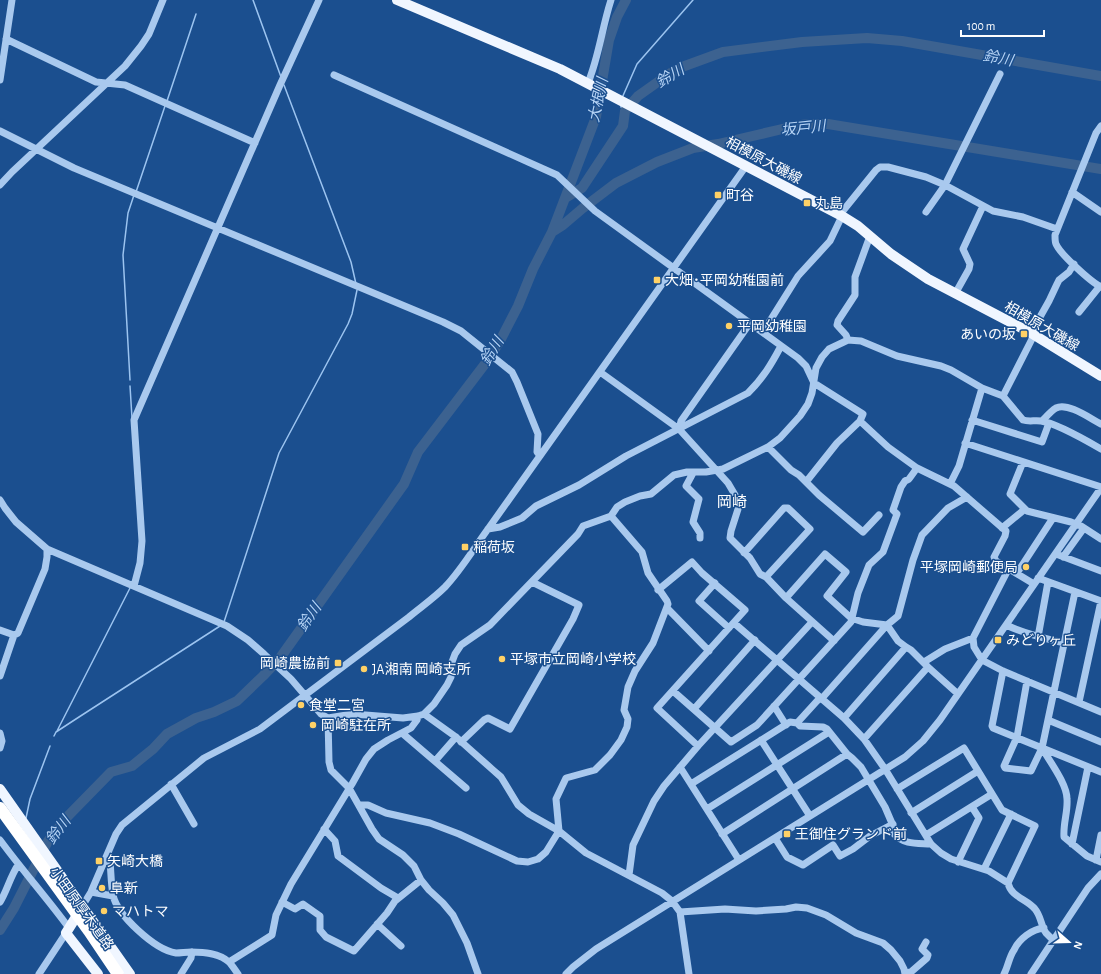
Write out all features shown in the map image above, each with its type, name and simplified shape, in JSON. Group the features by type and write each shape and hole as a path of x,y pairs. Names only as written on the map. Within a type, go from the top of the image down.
{"highway":[{"name":"小田原厚木道路","path":"0,808 8,834"},
{"name":"小田原厚木道路","path":"0,820 8,834 118,974"},
{"name":"小田原厚木道路","path":"86,933 110,974"}],"main road":[{"name":"相模原大磯線","path":"397,0 538,60 589,84 842,216 858,226 908,267 955,294 1032,334 1101,376"},
{"path":"0,789 83,905 130,974"},
{"path":"83,905 67,930 98,974"}],"street":[{"path":"0,80 12,0"},
{"path":"0,185 36,149 125,66 149,34 163,0"},
{"path":"134,586 140,562 142,541 134,420 255,142 319,0"},
{"path":"589,84 611,0"},
{"path":"6,39 96,82 125,85 255,142"},
{"path":"926,212 945,185 1000,74"},
{"path":"334,75 557,175 597,212 798,358 806,366 814,383 863,414 860,421 837,443 806,482"},
{"path":"1079,312 1100,286 1083,274 1062,254 1056,244 1055,235 1056,228 1084,161 1096,133 1101,126"},
{"path":"0,131 74,168 443,322 461,331 512,372 518,382 538,434 537,452 540,456"},
{"path":"83,905 91,892 116,834 122,825 204,758 260,729 431,600 445,586 458,571 746,166"},
{"path":"763,332 798,276 830,241 842,216 842,212 880,167 888,167 926,177 945,185 993,211 1023,217 1056,228"},
{"path":"1072,192 1101,212"},
{"path":"955,294 969,269 970,264 962,249 983,206"},
{"path":"848,340 846,335 837,325 838,321 855,295 855,278 870,236"},
{"path":"1003,396 1057,284 1069,272 1074,264"},
{"path":"679,429 681,421 750,323"},
{"path":"229,962 272,936 276,915 291,884 366,759 374,749 411,728 421,715 434,704 448,685 451,677 452,662 461,645 490,625 578,534 583,526 611,516 617,508 625,502 640,496 651,494 674,474 723,469 768,447 780,438 800,416 808,404 814,383 816,368 822,357 829,349 848,340 861,341 897,356 941,366 982,388 1003,396 1023,420 1030,422 1045,422 1071,433 1101,449"},
{"path":"488,529 500,527 522,518 536,506 578,485 626,456 748,393 761,381 781,346"},
{"path":"600,372 679,429 717,470 728,483 738,500 739,506 730,538 750,558 760,574 766,577 786,598 834,642"},
{"path":"950,484 959,466 982,388"},
{"path":"972,420 1042,442 1045,422 1057,408 1060,407 1079,411 1101,424"},
{"path":"860,421 888,447 917,468 954,486 1006,531 994,557 996,561 1017,573 1036,581 1048,582 1101,601 1079,702"},
{"path":"965,443 1101,487 1059,554"},
{"path":"768,447 791,470 799,475 863,532 879,515"},
{"path":"1023,462 1010,494 1027,511 1071,522 1101,539"},
{"path":"673,691 731,742 757,725 851,622 858,593 869,565 882,552 897,514 893,510 900,487 909,479 917,468"},
{"path":"694,473 686,486 689,491 699,499 693,522 700,533 700,538"},
{"path":"797,723 898,616 913,560 922,535 948,508 967,497"},
{"path":"0,500 16,522 46,549 226,626 248,640 291,679 321,714 328,718 353,714 403,718 421,715 459,740 501,777 518,805 529,814 559,831 586,853 662,893 672,901 680,912 689,974"},
{"path":"744,553 784,508 788,508 810,529 766,577"},
{"path":"1002,528 1025,509"},
{"path":"359,805 368,805 386,813 430,822 517,861 528,862 538,860 546,852 559,831 556,799 566,778 595,770 610,755 621,740 627,727 628,720 624,710 628,687 635,671 653,643 667,608 667,601 658,590 648,573 642,552 611,516"},
{"path":"1017,573 1053,518"},
{"path":"566,974 596,949 905,757 923,741 940,720 1036,581 1084,528"},
{"path":"0,676 14,635 18,633 45,568 47,558 46,549"},
{"path":"786,598 825,554 846,572 827,596 851,618 863,622 887,626 906,648 911,650 958,694"},
{"path":"1059,554 1101,571"},
{"path":"658,590 692,562 702,573 745,610 657,708 698,746"},
{"path":"1009,568 973,638 974,647 982,660 1003,671 1101,712"},
{"path":"435,762 459,740 488,718 510,729 573,619 579,605 532,582"},
{"path":"1038,637 1048,582"},
{"path":"715,583 698,601 732,626 755,640 844,718 864,739 885,769 931,844 941,853 958,862 984,870 1008,883 1009,887 1016,895 1034,908 1040,917 1046,932 1053,940"},
{"path":"1027,681 1016,738 1004,766 1005,768 1031,771 1042,748 1075,592"},
{"path":"667,608 709,651"},
{"path":"629,875 633,845 654,801 664,786 698,746 812,622"},
{"path":"1006,625 1038,637 1064,643"},
{"path":"0,630 14,635"},
{"path":"864,739 926,665 945,649 973,638"},
{"path":"694,709 755,640"},
{"path":"844,718 906,648"},
{"path":"1003,671 992,726 993,728 1101,772"},
{"path":"774,706 786,725"},
{"path":"328,718 329,762 331,770 349,788 379,839 403,855 414,866 421,880 453,915 467,943 478,974"},
{"path":"1048,720 1101,742"},
{"path":"691,784 790,722 797,723 800,726 824,728 847,754 861,767 885,807 893,824 894,834 899,840 931,844"},
{"path":"707,809 829,732"},
{"path":"0,733 2,741 0,748"},
{"path":"402,733 466,788"},
{"path":"761,740 810,816"},
{"path":"897,790 964,748 1002,810 1035,826 1008,883"},
{"path":"1042,748 1066,790 1067,801 1063,826 1064,837 1087,856 1098,861 1101,835"},
{"path":"722,834 847,754"},
{"path":"680,767 739,860"},
{"path":"1072,844 1088,767"},
{"path":"912,813 978,771"},
{"path":"171,784 194,824"},
{"path":"926,835 992,794"},
{"path":"958,862 979,818 972,807"},
{"path":"984,870 1011,814"},
{"path":"775,838 787,857 803,865 833,845 840,856 853,849 870,836 893,824"},
{"path":"324,829 335,841 338,856 381,888 398,898"},
{"path":"8,834 19,866 44,897 67,930 39,974"},
{"path":"107,857 110,861 113,896 125,916 138,930 159,946 177,953 192,952 218,955 229,962 238,974"},
{"path":"0,902 6,892 14,871 19,866"},
{"path":"1031,974 1088,888 1101,874"},
{"path":"282,902 295,909 303,904 309,908 320,916 320,930 326,937 354,950 398,898 421,880"},
{"path":"91,892 113,896"},
{"path":"680,912 726,909 756,911 786,909 796,906 807,908 830,917 856,933 883,943 900,961 905,974 911,972 927,958 928,955 922,949 926,942"},
{"path":"377,924 401,946"},
{"path":"1004,974 1014,950 1020,941 1036,929 1044,928"},
{"path":"181,974 191,958 192,952"}],"waterway":[{"path":"253,0 281,77"},
{"name":"鈴川","path":"0,930 14,908 48,841 67,817 111,772 132,766 153,749 167,734 196,718 214,712 237,701 280,658 404,484 418,452 488,360 518,306 533,269 552,232 596,117 609,40 617,17 626,0"},
{"path":"622,98 637,64 693,0"},
{"path":"167,101 196,14"},
{"name":"鈴川","path":"567,197 582,188 623,126 625,111 638,96 669,74 682,67 723,52 802,42 867,38 902,41 1101,76"},
{"path":"284,85 351,262 356,284"},
{"name":"鈴川","path":"621,105 625,111"},
{"path":"136,192 165,106"},
{"name":"坂戸川","path":"552,232 616,183 657,162 693,148 718,144 807,124 828,124 1101,169"},
{"path":"130,380 123,255 128,213 134,195"},
{"path":"224,622 279,453 348,324 352,314 357,290"},
{"path":"130,386 132,418"},
{"path":"57,731 130,588"},
{"path":"54,736 56,732 220,626"},
{"path":"26,818 30,799 50,746"}],"place":[{"name":"町谷","path":"718,195"},
{"name":"丸島","path":"807,203"},
{"name":"大畑･平岡幼稚園前","path":"657,280"},
{"name":"平岡幼稚園","path":"729,326"},
{"name":"あいの坂","path":"1024,334"},
{"name":"稲荷坂","path":"465,547"},
{"name":"平塚岡崎郵便局","path":"1026,567"},
{"name":"みどりヶ丘","path":"998,640"},
{"name":"平塚市立岡崎小学校","path":"502,659"},
{"name":"岡崎農協前","path":"338,663"},
{"name":"JA湘南 岡崎支所","path":"364,669"},
{"name":"食堂二宮","path":"301,705"},
{"name":"岡崎駐在所","path":"313,725"},
{"name":"王御住グランド前","path":"787,834"},
{"name":"矢崎大橋","path":"99,861"},
{"name":"阜新","path":"102,888"},
{"name":"マハトマ","path":"104,911"}],"district":[{"name":"岡崎","path":"732,502"}],"water label":[{"name":"大根川","path":"598,100"}]}
